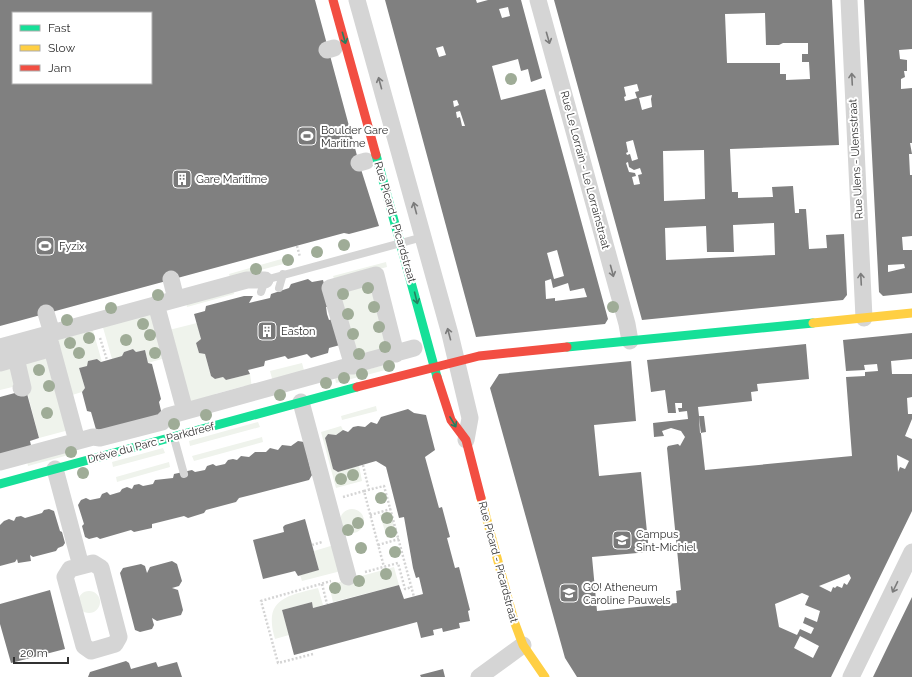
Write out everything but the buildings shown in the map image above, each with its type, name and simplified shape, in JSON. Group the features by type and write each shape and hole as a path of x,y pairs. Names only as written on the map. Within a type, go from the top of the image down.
{"street":[{"name":"Rue Picard - Picardstraat","path":"333,0 451,420 466,440 514,621 523,646 545,677"},
{"name":"Rue Picard - Picardstraat","path":"358,0 423,237 470,418 466,440"},
{"name":"Rue Le Lorrain - Le Lorrainstraat","path":"538,0 627,324 630,340"},
{"name":"Rue Ulens - Ulensstraat","path":"849,0 864,318"},
{"path":"353,366 330,285 376,275 380,279 396,354"},
{"path":"171,279 176,299"},
{"path":"0,347 51,338 156,304 248,280 269,287"},
{"path":"156,304 185,412"},
{"path":"46,313 77,441"},
{"name":"Drève du Parc - Parkdreef","path":"0,484 435,366 479,356 912,313"},
{"path":"21,388 23,388 8,360 51,338"},
{"path":"0,462 93,437 100,438 162,422 168,416 414,348"},
{"path":"302,402 348,576"},
{"path":"55,469 81,566"},
{"path":"851,677 912,552"},
{"path":"93,563 101,568 119,637 115,644 91,651 84,646 65,577 70,569 81,566 93,563"},
{"path":"479,677 523,646"}],"lane":[{"path":"269,287 283,274 423,237"},
{"path":"269,287 283,274"},
{"path":"174,437 184,474"}],"path":[{"path":"96,324 107,360"},
{"path":"363,465 369,490"},
{"path":"328,500 384,486 414,597"},
{"path":"364,491 384,567"},
{"path":"370,515 391,509"},
{"path":"378,544 399,539"},
{"path":"313,654 278,664 261,601 398,563 405,589 412,587"},
{"path":"322,584 327,604"}],"shaded area":[{"path":"285,258 287,263 230,278 229,274"},
{"path":"386,262 387,267 335,281 333,276"},
{"path":"370,282 388,348 357,357 339,290"},
{"path":"233,289 234,294 187,307 186,302"},
{"path":"152,311 165,358 148,363 145,350 136,352 133,349 124,352 122,356 112,359 102,324"},
{"path":"197,323 201,339 196,343 199,353 205,354 211,376 215,379 223,377 226,380 250,374 252,388 245,390 244,386 215,394 216,397 190,404 169,330"},
{"path":"92,327 102,362 97,359 89,361 87,366 79,368 85,388 82,392 72,395 56,337"},
{"path":"49,356 69,430 39,438 20,364"},
{"path":"302,363 305,374 273,382 270,371"},
{"path":"392,363 393,368 336,383 335,378"},
{"path":"15,365 21,385 0,390 0,369"},
{"path":"376,406 377,411 342,420 341,416"},
{"path":"258,422 260,427 190,446 189,441"},
{"path":"341,426 343,430 336,435 328,434 325,438 333,469 359,466 362,481 336,488 321,432"},
{"path":"262,437 263,442 194,461 192,456"},
{"path":"75,448 76,453 28,466 27,461"},
{"path":"163,448 165,453 113,467 112,462"},
{"path":"169,462 170,467 117,482 116,477"},
{"path":"347,509 357,509 364,516 364,526 357,533 347,533 340,526 340,516"},
{"path":"390,512 397,535 387,538 380,515"},
{"path":"334,545 341,571 302,581 300,575 319,570 314,551"},
{"path":"394,567 399,585 333,602 329,585"},
{"path":"318,588 323,605 313,608 312,602 282,610 289,635 275,639 272,626 272,615 275,607 287,597"},
{"path":"89,591 93,592 99,598 99,606 93,612 89,613 85,612 79,606 78,602 79,598 85,592"}],"traffic: fast":[{"path":"376,155 437,377"},
{"path":"567,347 813,323"},
{"path":"0,484 357,387"}],"traffic: slow":[{"path":"813,323 912,313"},
{"path":"481,498 514,621 523,645 545,677"}],"traffic: jam":[{"path":"333,0 376,155"},
{"path":"357,387 479,356 567,347"},
{"path":"437,377 451,420 466,440 481,498"}],"place":[{"name":"Boulder Gare Maritime","path":"307,136"},
{"name":"Gare Maritime","path":"182,179"},
{"name":"Fyzix","path":"45,246"},
{"name":"Easton","path":"267,331"},
{"name":"Campus Sint-Michiel","path":"622,540"},
{"name":"GO! Atheneum Caroline Pauwels","path":"569,593"}]}
